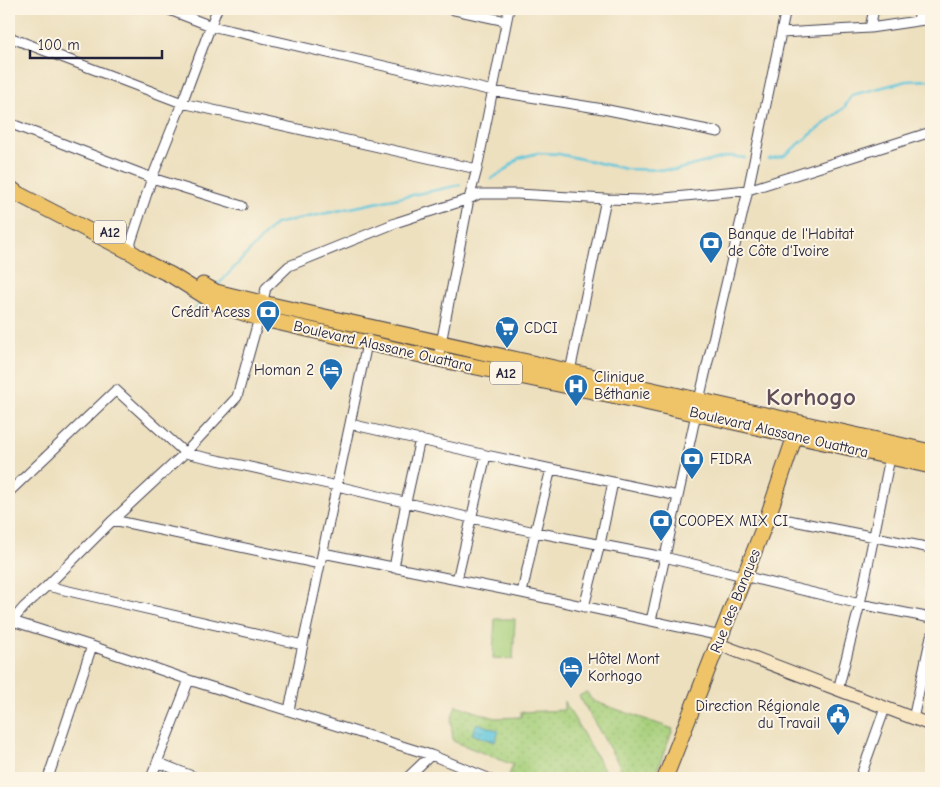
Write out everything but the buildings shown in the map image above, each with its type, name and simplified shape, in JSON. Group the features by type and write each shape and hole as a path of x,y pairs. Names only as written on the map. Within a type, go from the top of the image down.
{"main road":[{"name":"Boulevard Alassane Ouattara","path":"9,180 111,233 132,249"},
{"name":"Boulevard Alassane Ouattara","path":"9,187 18,194 132,249 206,292 219,304 259,318 438,359 568,379 892,450 931,452"},
{"name":"Boulevard Alassane Ouattara","path":"206,292 216,292 441,343 568,379"},
{"name":"Rue des Banques","path":"665,778 768,516 798,429"},
{"name":"Boulevard Alassane Ouattara","path":"892,450 931,466"}],"street":[{"path":"166,9 211,26 493,91 603,109 718,132"},
{"path":"132,249 152,178 217,9"},
{"path":"450,9 506,21"},
{"path":"438,359 509,9"},
{"path":"651,621 697,407 748,190 786,9"},
{"path":"870,28 874,9"},
{"path":"918,21 920,9"},
{"path":"781,34 870,28 931,20"},
{"path":"9,37 182,103 477,168"},
{"path":"9,123 152,178 242,206"},
{"path":"9,632 10,620 185,453 237,398 266,288 289,266 398,222 479,194 643,200 748,190 931,132"},
{"path":"568,379 606,199"},
{"path":"289,710 371,328"},
{"path":"9,492 116,390 185,453 535,532 664,557 860,604 931,618"},
{"path":"350,424 678,496"},
{"path":"394,568 420,439"},
{"path":"838,690 860,604 892,450"},
{"path":"458,580 486,455"},
{"path":"522,594 551,469"},
{"path":"584,608 613,482"},
{"path":"768,516 931,548"},
{"path":"114,520 320,564"},
{"path":"323,553 651,621 720,640 838,690 931,725"},
{"path":"47,586 303,645"},
{"path":"10,620 189,680 431,755 488,778"},
{"path":"913,719 931,636"},
{"path":"48,778 92,646"},
{"path":"151,778 189,680"},
{"path":"860,778 885,708"},
{"path":"407,778 431,755"},
{"path":"157,762 196,778"}],"green space":[{"path":"495,619 515,619 513,659 493,658"},
{"path":"587,692 591,699 596,702 673,729 654,778 616,778 613,773 621,768 579,696"},
{"path":"564,701 606,773 597,778 516,778 509,775 513,765 453,741 451,721 456,705 495,718 521,717 521,712 564,710"}],"water":[{"path":"477,723 499,731 495,742 472,734"}],"waterway":[{"path":"769,159 784,156 844,108 852,95 907,81 931,80"},
{"path":"491,179 519,158 538,153 559,154 626,169 675,170 729,156 745,158"},
{"path":"216,287 275,224 460,185"},
{"path":"195,310 204,300"}],"place":[{"name":"Banque de l'Habitat de Côte d'Ivoire","path":"711,264"},
{"name":"Crédit Acess","path":"268,333"},
{"name":"CDCI","path":"507,349"},
{"name":"Homan 2","path":"331,391"},
{"name":"Clinique Béthanie","path":"576,407"},
{"name":"FIDRA","path":"692,480"},
{"name":"COOPEX MIX CI","path":"661,542"},
{"name":"Hôtel Mont Korhogo","path":"571,689"},
{"name":"Direction Régionale du Travail","path":"838,736"}],"district":[{"name":"Korhogo","path":"811,396"}]}
